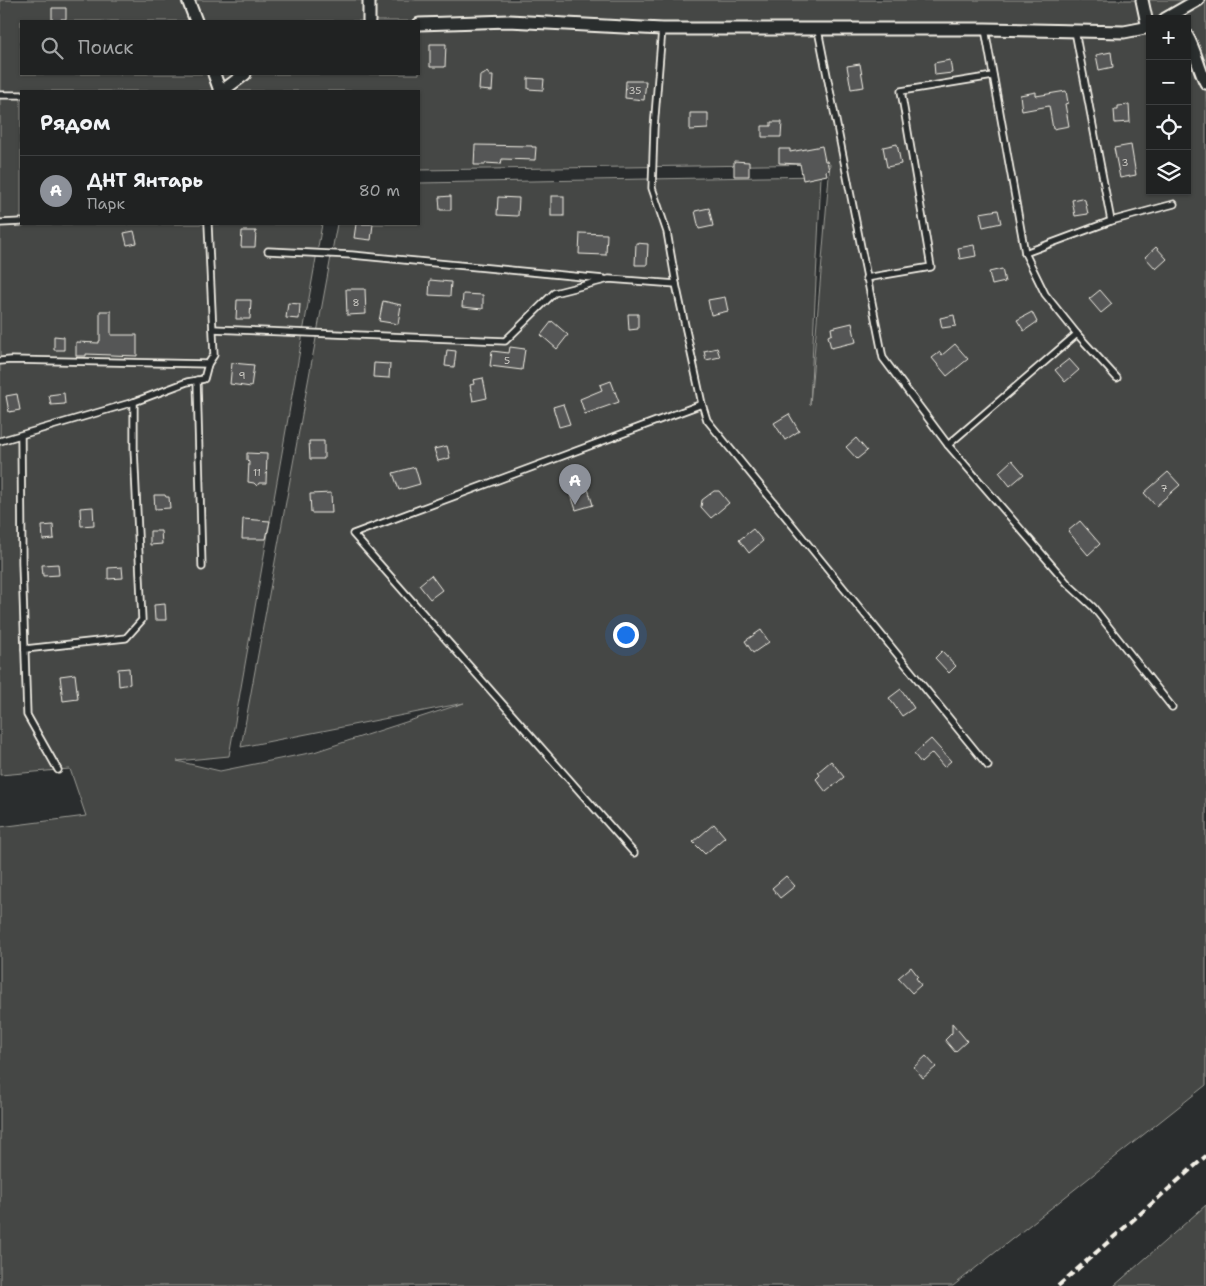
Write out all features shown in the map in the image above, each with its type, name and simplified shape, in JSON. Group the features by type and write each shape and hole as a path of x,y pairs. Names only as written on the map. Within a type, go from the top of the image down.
{"street":[{"path":"188,0 196,20"},
{"path":"369,0 369,20"},
{"path":"1142,0 1146,15"},
{"path":"1176,15 1198,0"},
{"path":"420,24 508,21 662,29 1124,32 1146,28"},
{"path":"1191,43 1200,72 1206,83"},
{"path":"214,75 221,90"},
{"path":"222,90 244,75"}],"lane":[{"path":"662,29 654,128 652,188 667,232 676,284 706,420 988,766"},
{"path":"818,30 883,358 948,445 1068,584 1093,608 1172,707"},
{"path":"985,30 1025,253 1045,294 1077,334 1118,378"},
{"path":"1075,31 1111,221"},
{"path":"866,278 931,267 901,91 993,76"},
{"path":"0,95 20,95"},
{"path":"1025,253 1111,221 1174,204"},
{"path":"0,223 20,222"},
{"path":"0,441 134,402 187,382 204,379 208,364 214,354 208,225"},
{"path":"268,251 352,255 609,280 676,284"},
{"path":"213,329 505,341 554,293 609,280"},
{"path":"948,445 1077,334"},
{"path":"0,361 208,364"},
{"path":"197,380 198,484 202,567"},
{"path":"25,649 126,638 142,620 134,448 134,402"},
{"path":"634,853 353,534 702,404"},
{"path":"21,436 26,715 58,770"}],"shaded area":[{"path":"0,0 1206,0 1206,1085 953,1286 0,1286 0,827 86,816 70,769 0,775","holes":["20,90 420,90 420,170 830,164 810,405 821,176 420,183 420,225 337,225 241,747 464,703 314,752 220,771 177,761 229,756 322,225 20,225"]},
{"path":"1206,1205 1206,1286 1114,1286"}],"building":[{"path":"52,8 66,8 66,19 52,20"},
{"path":"430,44 446,44 445,67 430,67"},
{"path":"1111,52 1113,67 1099,70 1096,55"},
{"path":"950,60 952,73 935,75 934,63"},
{"path":"860,64 864,87 851,89 847,66"},
{"path":"487,72 490,76 493,76 492,91 479,90 480,75"},
{"path":"528,78 544,79 543,90 528,89"},
{"path":"626,81 646,81 644,100 625,98"},
{"path":"1066,91 1068,103 1065,104 1069,126 1053,129 1049,106 1022,111 1020,95 1036,92 1036,96"},
{"path":"1129,105 1130,122 1115,123 1114,110 1118,110 1118,106"},
{"path":"690,113 708,113 708,129 690,130"},
{"path":"771,122 782,122 781,137 762,137 762,126 771,126"},
{"path":"897,144 901,164 887,167 883,147"},
{"path":"475,145 536,147 535,160 502,159 501,164 485,163 485,165 474,165"},
{"path":"1131,145 1136,175 1120,178 1114,148"},
{"path":"822,146 829,170 826,171 827,175 803,180 800,164 779,163 779,149 790,149 790,152"},
{"path":"734,161 749,162 749,176 734,176"},
{"path":"451,196 451,210 440,210 439,197"},
{"path":"551,196 564,196 564,216 551,216"},
{"path":"498,197 519,198 518,216 497,215"},
{"path":"1081,198 1085,200 1088,214 1075,216 1072,200"},
{"path":"709,208 713,226 699,229 695,211"},
{"path":"998,210 1001,223 983,227 980,213"},
{"path":"356,225 373,225 371,240 354,238"},
{"path":"134,231 137,243 127,245 124,233"},
{"path":"242,231 256,231 255,247 241,247"},
{"path":"580,233 607,234 606,255 579,254"},
{"path":"636,243 648,244 647,265 635,265"},
{"path":"974,245 976,256 960,259 958,248"},
{"path":"1156,247 1167,259 1156,269 1145,257"},
{"path":"1002,269 1005,282 992,285 989,272"},
{"path":"430,280 451,282 450,296 429,295"},
{"path":"346,289 365,289 366,314 347,315"},
{"path":"1100,290 1112,304 1101,313 1089,299"},
{"path":"463,294 483,295 483,309 462,307"},
{"path":"725,297 728,311 711,315 708,300"},
{"path":"237,300 251,300 250,319 236,319"},
{"path":"383,301 401,305 398,324 379,321"},
{"path":"288,303 300,304 299,319 286,318"},
{"path":"100,311 111,311 111,335 137,335 137,356 86,354 86,356 76,356 76,342 99,343"},
{"path":"1032,312 1037,322 1024,331 1017,320"},
{"path":"628,314 638,314 638,329 629,330"},
{"path":"954,315 956,326 942,328 940,318"},
{"path":"552,321 568,335 557,349 541,335"},
{"path":"852,323 856,342 831,348 828,336 832,334 831,328"},
{"path":"54,336 64,337 64,350 54,350"},
{"path":"955,344 968,359 947,376 932,358 940,352 942,355"},
{"path":"510,347 525,349 522,370 490,366 492,351 509,353"},
{"path":"717,348 720,357 706,360 704,351"},
{"path":"447,350 456,351 454,367 445,366"},
{"path":"1069,359 1079,370 1065,382 1055,370"},
{"path":"232,363 254,365 251,387 230,384"},
{"path":"374,363 390,364 389,378 373,377"},
{"path":"483,378 487,398 473,401 470,385 474,384 473,380"},
{"path":"611,381 619,402 585,414 580,399 602,390 600,385"},
{"path":"64,393 65,404 51,405 49,395"},
{"path":"17,394 20,410 9,412 6,396"},
{"path":"563,404 570,424 559,427 553,407"},
{"path":"789,414 799,431 785,440 774,423"},
{"path":"856,438 867,451 857,459 846,447"},
{"path":"309,441 324,441 324,459 310,459"},
{"path":"447,446 450,458 438,461 434,449"},
{"path":"247,453 267,454 266,483 259,483 257,486 254,483 248,482 249,462 247,460"},
{"path":"1012,460 1024,474 1010,486 999,472"},
{"path":"415,467 420,484 399,490 393,473"},
{"path":"1168,472 1180,485 1156,506 1144,493"},
{"path":"585,479 593,505 576,510 568,485"},
{"path":"714,491 719,491 729,503 711,518 701,507 702,500"},
{"path":"331,493 332,513 311,513 310,494"},
{"path":"154,495 169,497 170,508 155,509"},
{"path":"93,507 94,525 81,526 80,508"},
{"path":"243,519 270,521 266,539 242,539"},
{"path":"1080,521 1100,544 1088,555 1068,531"},
{"path":"53,525 54,539 43,540 42,526"},
{"path":"753,529 763,541 749,553 739,540"},
{"path":"150,531 161,531 162,544 150,545"},
{"path":"58,564 59,575 43,576 42,565"},
{"path":"122,567 123,578 108,579 108,568"},
{"path":"431,575 442,590 430,599 419,585"},
{"path":"165,604 166,620 155,620 154,605"},
{"path":"761,630 769,642 753,653 745,641"},
{"path":"942,651 956,666 949,673 935,658"},
{"path":"129,668 130,684 119,686 118,669"},
{"path":"75,674 78,699 63,701 60,676"},
{"path":"901,689 914,708 902,716 889,698"},
{"path":"931,739 951,761 944,767 932,753 921,763 914,754"},
{"path":"831,761 844,777 826,792 816,779 820,775 818,772"},
{"path":"714,824 725,837 705,854 693,842"},
{"path":"786,876 795,886 780,898 772,888"},
{"path":"911,967 918,976 916,978 921,985 912,993 898,978"},
{"path":"952,1023 967,1041 955,1052 945,1040 952,1033"},
{"path":"926,1056 936,1067 923,1078 914,1067"}],"railway":[{"path":"1058,1286 1206,1156"}],"place":[{"name":"ДНТ Янтарь","path":"575,505"}]}
